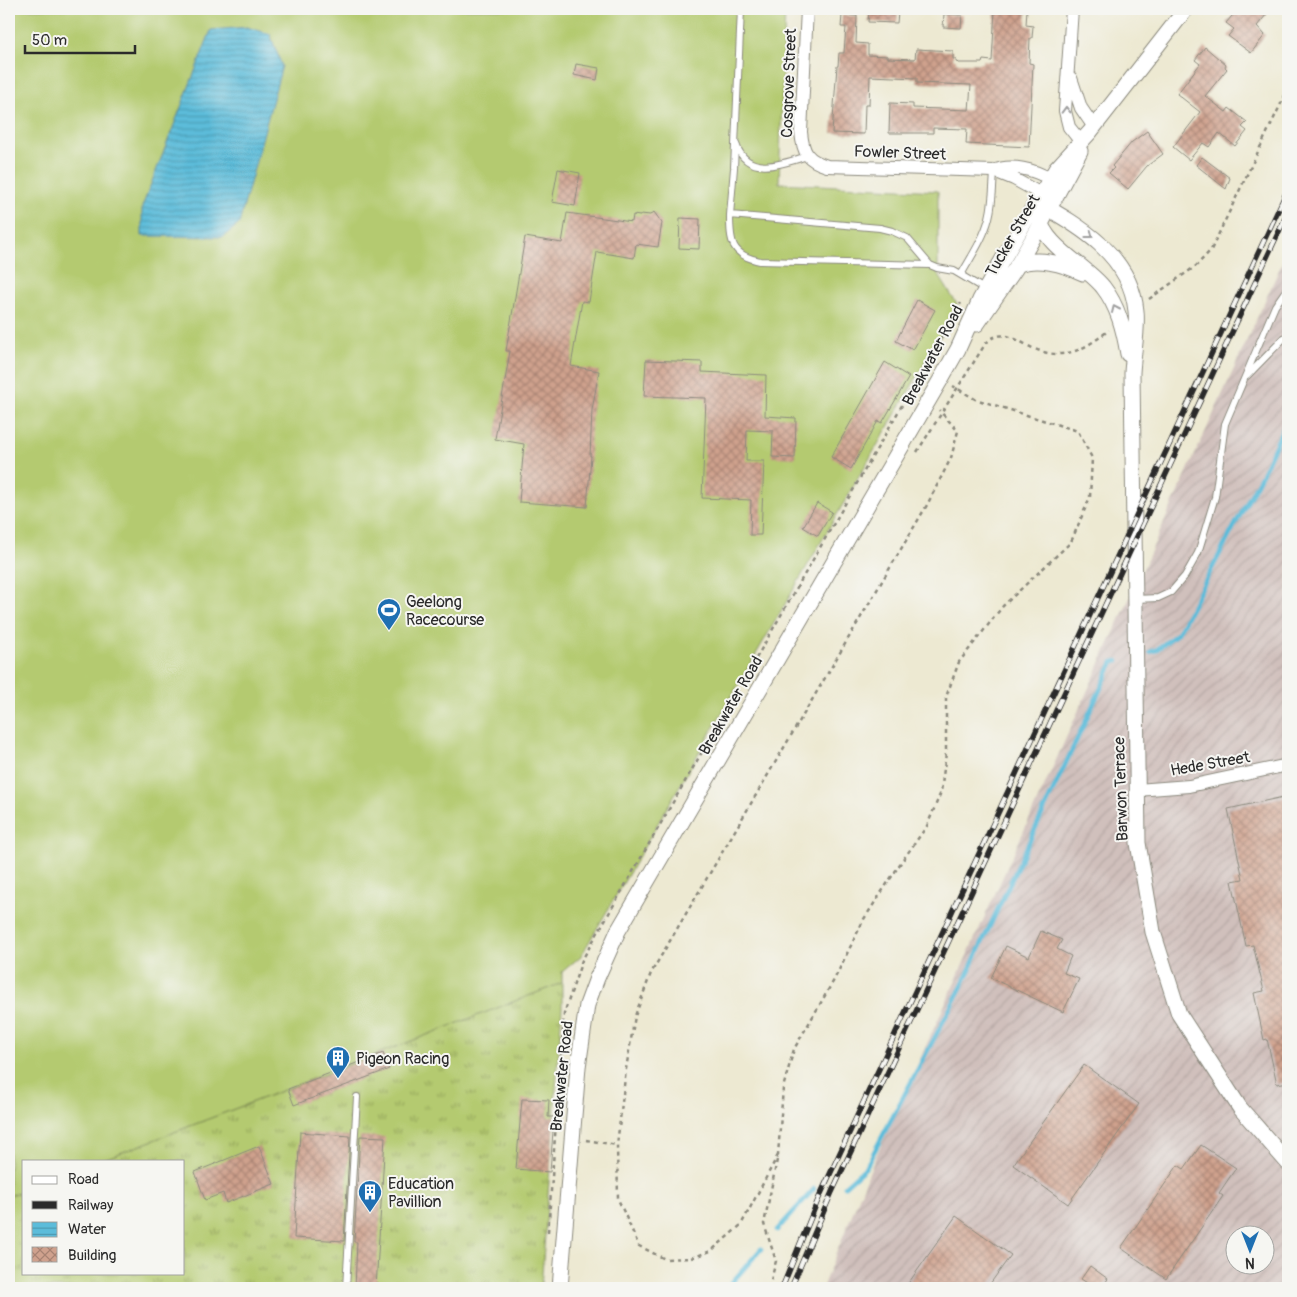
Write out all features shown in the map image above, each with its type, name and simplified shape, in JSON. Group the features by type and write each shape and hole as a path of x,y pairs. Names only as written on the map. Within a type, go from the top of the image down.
{"street":[{"name":"Cosgrove Street","path":"807,9 801,132 807,156"},
{"path":"1072,9 1066,118 1069,127 1087,137"},
{"name":"Tucker Street","path":"958,349 991,293 1017,265 1040,224 1047,195 1087,137 1186,9"},
{"path":"1069,74 1081,108 1087,137"},
{"name":"Fowler Street","path":"807,156 827,166 994,171 1047,195"},
{"path":"991,293 1047,195"},
{"name":"Barwon Terrace","path":"1047,195 1077,226 1101,243 1115,260 1128,283 1133,297 1136,316 1132,373 1133,599 1138,843 1153,932 1179,1014 1240,1108 1288,1163"},
{"name":"Barwon Terrace","path":"1040,224 1050,238 1104,288 1116,308 1122,326 1132,373"},
{"name":"Barwon Terrace","path":"1017,265 1031,261 1062,264 1084,274 1104,288"},
{"name":"Breakwater Road","path":"560,1288 578,1067 587,1006 597,978 618,931 958,349"},
{"name":"Hede Street","path":"1137,790 1189,786 1288,765"}],"lane":[{"path":"741,9 730,215 730,238 739,254 748,259 760,261 930,265 951,270 991,293"},
{"path":"735,142 741,156 754,164 774,167 807,156"},
{"path":"961,275 983,234 989,218 994,171"},
{"path":"730,215 880,228 907,238 930,265"},
{"path":"1133,599 1158,598 1171,592 1185,576 1198,552 1215,497 1225,424 1275,306 1288,286"},
{"path":"1245,378 1288,334"},
{"path":"346,1288 357,1097"}],"path":[{"path":"769,1288 776,1261 764,1224 778,1155 783,1088 794,1049 834,980 864,920 927,826 941,792 946,753 946,696 959,662 1003,606 1071,542 1090,498 1092,458 1078,431 974,399 942,379"},
{"path":"778,1155 741,1225 711,1251 691,1258 665,1259 639,1246 618,1199 617,1145 634,1016 651,973 922,514 951,458 958,431 929,400"},
{"path":"572,1138 617,1145"}],"shaded area":[{"path":"1288,250 1288,1288 822,1288 875,1158"}],"green space":[{"name":"Geelong Racecourse","path":"9,9 785,9 779,183 938,191 938,274 958,306 581,956 562,972 562,983 102,1160 22,1160 22,1191 9,1196"},
{"path":"562,983 562,1008 541,1288 9,1288 9,1196 22,1191 22,1274 185,1274 185,1160 102,1160"}],"water":[{"path":"247,27 270,34 282,66 239,224 223,237 142,236 142,207 211,30"}],"building":[{"path":"995,9 1027,9 1026,25 1033,26 1032,38 1030,38 1029,63 1033,64 1029,147 966,144 967,129 933,128 933,133 889,133 890,103 913,104 913,108 969,110 971,85 917,83 917,78 870,76 869,105 865,105 864,134 832,133 837,66 839,53 844,53 846,27 841,27 842,15 857,16 856,43 868,44 868,55 915,59 916,49 953,51 953,59 956,59 956,62 982,63 983,60 992,61"},
{"path":"1238,9 1271,9 1257,26 1265,35 1251,53 1228,36 1234,29 1226,23"},
{"path":"869,11 898,12 897,23 868,22"},
{"path":"944,14 962,15 961,28 943,27"},
{"path":"1205,47 1226,65 1227,69 1205,96 1226,112 1229,108 1247,122 1242,127 1247,131 1235,146 1219,133 1209,147 1203,143 1189,160 1173,147 1200,112 1177,94 1200,64 1195,60"},
{"path":"576,64 599,68 597,80 574,75"},
{"path":"1147,131 1163,154 1147,166 1128,189 1109,173 1114,168 1112,166 1132,142"},
{"path":"1202,157 1230,178 1226,189 1196,165"},
{"path":"558,169 580,173 575,206 552,202"},
{"path":"654,212 662,223 658,247 636,244 634,258 597,252 589,302 582,301 571,366 599,371 592,410 587,507 519,502 524,444 495,439 510,351 506,351 525,237 562,243 567,213 632,222 633,215 650,215"},
{"path":"680,218 700,219 699,249 679,248"},
{"path":"917,300 935,310 913,350 896,341"},
{"path":"646,360 702,362 702,372 766,375 765,416 796,418 795,458 772,457 773,431 747,430 746,461 764,461 761,535 750,535 751,500 702,498 706,398 644,396"},
{"path":"885,362 909,377 882,423 878,421 851,469 831,457"},
{"path":"817,503 832,512 818,536 803,527"},
{"path":"1288,796 1288,1082 1277,1084 1267,1039 1264,1040 1254,993 1264,991 1253,945 1246,946 1232,881 1243,879 1228,809"},
{"path":"1041,931 1062,940 1057,949 1071,956 1064,973 1079,979 1063,1012 991,978 1006,946 1029,957"},
{"name":"Pigeon Racing","path":"383,1053 389,1069 294,1105 288,1089"},
{"path":"1084,1065 1139,1104 1068,1204 1013,1165"},
{"path":"522,1099 549,1100 548,1117 554,1117 550,1172 516,1169"},
{"path":"300,1132 350,1136 344,1241 294,1238"},
{"name":"Education Pavillion","path":"360,1136 385,1137 376,1288 355,1288 357,1242 354,1242"},
{"path":"1201,1145 1236,1168 1219,1193 1223,1196 1166,1279 1121,1248 1178,1165 1184,1169"},
{"path":"259,1146 274,1184 226,1203 223,1193 205,1200 195,1172"},
{"path":"956,1216 1011,1255 987,1288 905,1288"},
{"path":"1090,1266 1108,1279 1101,1288 1095,1288 1081,1279"}],"waterway":[{"path":"1150,652 1156,650 1178,633 1263,472 1288,418"},
{"path":"845,1186 866,1167 962,986 1113,662 1118,661"},
{"path":"777,1230 814,1189"},
{"path":"727,1288 761,1249"}],"railway":[{"path":"782,1288 818,1200 1288,189"},
{"path":"791,1288 832,1192 1288,212"}],"place":[{"name":"Geelong Racecourse","path":"389,631"},
{"name":"Pigeon Racing","path":"338,1079"},
{"name":"Education Pavillion","path":"370,1213"}]}
